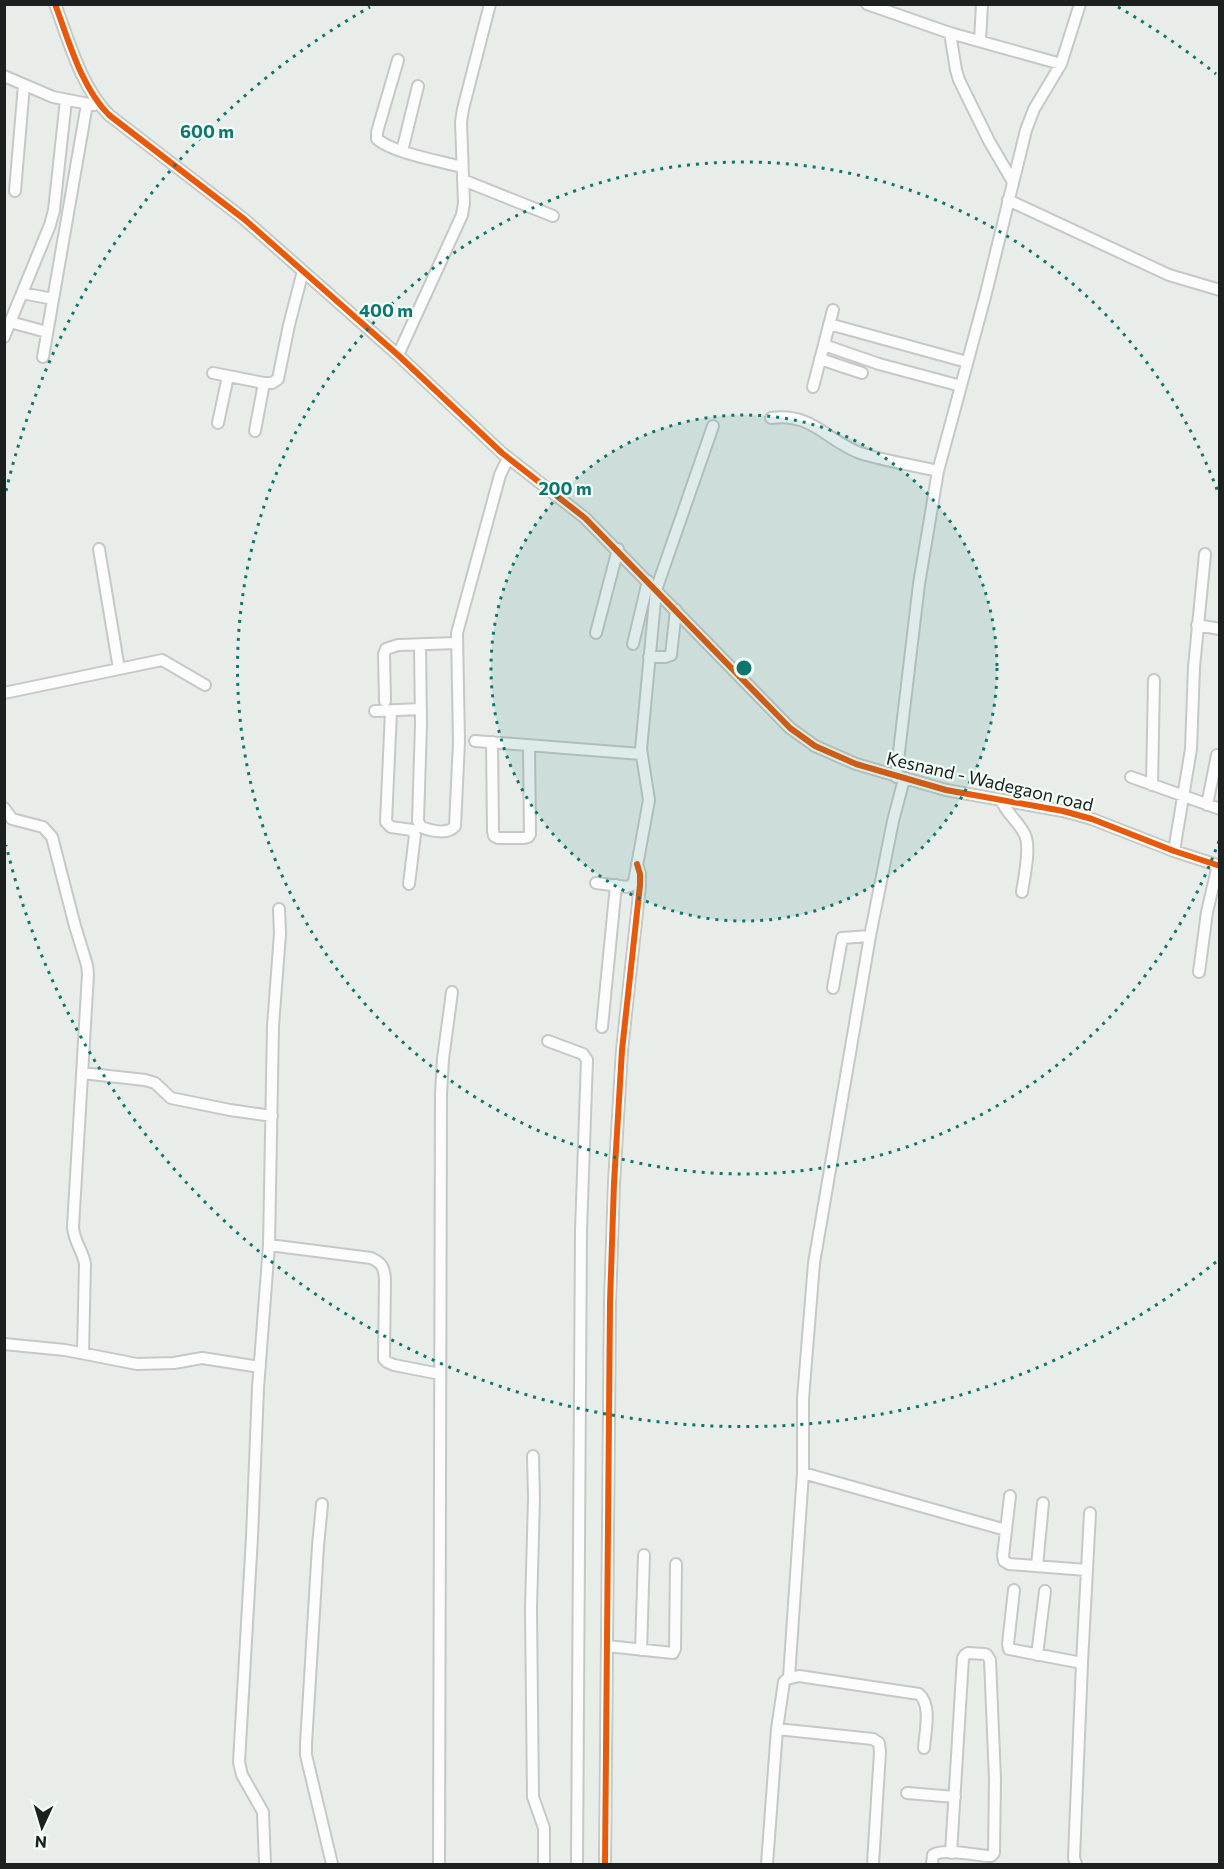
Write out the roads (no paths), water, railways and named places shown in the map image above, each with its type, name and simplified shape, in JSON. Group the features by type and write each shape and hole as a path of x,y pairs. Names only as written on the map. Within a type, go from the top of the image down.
{"street":[{"name":"Kesnand - Wadegaon road","path":"55,4 85,79 100,106 109,115 244,219 398,355 508,458 585,518 618,549 790,728 834,756 900,778 946,790 1063,811 1092,819 1174,851 1219,865"},
{"path":"398,355 462,214 464,203 462,109 490,4"},
{"path":"867,4 950,33 1061,64"},
{"path":"980,41 982,4"},
{"path":"789,1677 803,1473 803,1399 814,1263 870,936 900,778 919,584 938,471 985,297 1026,130 1034,109 1061,64 1080,4"},
{"path":"950,33 959,80 988,141 1013,182"},
{"path":"398,60 377,139 383,144 402,151 462,167"},
{"path":"4,76 66,100 100,106"},
{"path":"15,191 24,85"},
{"path":"402,151 418,86"},
{"path":"4,337 51,221 66,100"},
{"path":"43,357 87,104"},
{"path":"463,180 554,216"},
{"path":"1008,200 1169,275 1220,290"},
{"path":"51,221 67,222"},
{"path":"213,374 272,384 278,379 303,271"},
{"path":"22,292 53,299"},
{"path":"813,387 832,310"},
{"path":"10,322 47,332"},
{"path":"829,324 968,362"},
{"path":"824,345 879,364 961,386"},
{"path":"820,359 862,373"},
{"path":"218,423 228,376"},
{"path":"255,431 264,383"},
{"path":"771,418 786,416 806,422 859,452 938,471"},
{"path":"596,883 627,887 632,885 649,800 641,754 656,590 713,426"},
{"path":"457,643 398,645 386,649 384,654 388,706 386,822 391,826 412,830 448,831 453,830 455,826 459,742 457,633 500,475 508,458"},
{"path":"99,549 119,669"},
{"path":"596,633 618,549"},
{"path":"1174,851 1191,749 1197,625 1205,554"},
{"path":"633,644 648,581"},
{"path":"649,657 671,655 676,610"},
{"path":"1197,625 1220,629"},
{"path":"409,884 418,821 420,645"},
{"path":"4,693 162,660 205,685"},
{"path":"1152,785 1154,680"},
{"path":"375,711 388,706 420,710"},
{"path":"475,741 641,754"},
{"path":"492,742 493,831 498,837 524,838 530,834 529,746"},
{"path":"1207,805 1217,755"},
{"path":"1131,777 1220,809"},
{"path":"1000,800 1027,840 1022,892"},
{"path":"4,808 12,819 44,827 52,837 87,965 73,1227 75,1243 84,1257 85,1264 82,1353"},
{"path":"605,1864 610,1303 622,1050 640,879 637,864"},
{"path":"1200,972 1208,912 1219,865"},
{"path":"602,1027 616,885"},
{"path":"265,1864 263,1812 242,1775 239,1762 260,1367 269,1245 273,1026 280,934 279,909"},
{"path":"833,988 842,938 870,936"},
{"path":"439,1864 441,1094 452,992"},
{"path":"548,1041 583,1054 586,1060 581,1230 577,1864"},
{"path":"82,1073 145,1080 155,1083 171,1098 272,1116"},
{"path":"269,1245 370,1258 381,1262 385,1280 384,1359 394,1365 440,1374"},
{"path":"4,1344 82,1353 137,1364 174,1363 202,1358 260,1367"},
{"path":"533,1456 534,1521 531,1608 533,1797 544,1828 544,1864"},
{"path":"803,1473 1006,1530"},
{"path":"1010,1496 1004,1561 1009,1564 1086,1570"},
{"path":"1037,1566 1043,1503"},
{"path":"322,1504 306,1755 332,1864"},
{"path":"1076,1864 1074,1858 1090,1513"},
{"path":"641,1650 644,1555"},
{"path":"608,1646 671,1653 674,1651 676,1564"},
{"path":"1014,1590 1008,1647 1011,1650 1082,1664"},
{"path":"1037,1655 1045,1591"},
{"path":"932,1864 935,1853 939,1851 988,1856 993,1855 995,1851 995,1779 990,1660 985,1654 968,1653 964,1656 951,1852"},
{"path":"767,1864 777,1729 784,1682 789,1677 799,1676 919,1694 926,1703 924,1748"},
{"path":"777,1729 873,1739 879,1743 873,1864"},
{"path":"907,1793 955,1797"}]}
